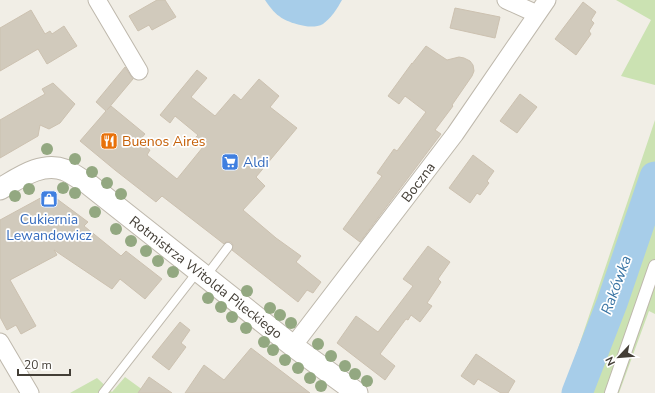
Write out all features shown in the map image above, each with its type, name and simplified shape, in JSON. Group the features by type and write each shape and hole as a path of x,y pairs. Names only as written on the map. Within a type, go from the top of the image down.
{"street":[{"path":"97,0 139,71"},
{"name":"Boczna","path":"293,346 455,134 542,7 506,0"},
{"name":"Rotmistrza Witolda Pileckiego","path":"0,189 21,176 35,170 51,167 65,170 87,183 293,346 357,393"},
{"path":"611,393 655,266"},
{"path":"0,342 30,393"}],"lane":[{"path":"103,393 202,273 228,247"}],"green space":[{"path":"616,0 655,0 655,85 621,76 651,20"},
{"path":"655,120 655,314 649,311 619,393 563,393"},
{"path":"125,377 147,393 70,393 97,378 112,392"}],"water":[{"path":"265,0 342,0 326,22 312,27 282,18 273,11"}],"building":[{"path":"157,0 165,0 176,17 152,30 149,25 138,31 129,16"},
{"path":"583,2 596,12 591,20 594,23 589,31 591,34 576,55 555,39"},
{"path":"455,8 500,17 495,38 450,28"},
{"path":"31,10 45,34 50,31 52,34 64,26 77,46 47,64 38,49 0,71 0,28"},
{"path":"426,46 447,60 459,57 470,61 473,65 474,71 452,105 453,106 435,130 441,134 360,242 343,229 382,176 377,173 394,149 397,151 426,112 405,96 399,104 388,96"},
{"path":"125,67 133,79 107,110 111,106 145,134 138,142 150,150 147,155 177,179 203,147 194,139 198,135 175,116 170,123 160,115 197,70 207,78 191,97 215,116 234,94 241,100 259,79 279,96 270,107 297,128 256,177 265,186 243,210 276,238 301,256 296,262 321,282 313,293 307,290 298,302 232,250 233,245 231,242 226,242 224,244 162,196 156,202 80,141 106,111 96,102"},
{"path":"53,83 75,104 60,123 49,129 40,125 38,136 0,158 0,120 45,94 42,89"},
{"path":"520,94 537,107 517,133 500,121"},
{"path":"473,155 494,171 487,181 489,183 480,195 477,193 470,203 449,188"},
{"path":"46,195 53,196 88,222 84,226 121,256 126,251 162,279 145,299 120,279 112,289 54,250 57,255 10,280 36,326 21,334 16,325 7,330 0,317 0,220"},
{"path":"428,246 450,262 438,279 441,282 427,303 432,306 420,322 411,315 408,320 406,319 380,354 395,366 385,380 337,343 356,316 378,332 413,286 403,279"},
{"path":"180,322 190,330 181,343 186,347 169,370 152,357"},
{"path":"251,348 310,393 185,393 204,365 224,380"},
{"path":"476,354 515,381 508,393 501,393 478,379 474,385 461,376"},
{"path":"149,377 172,393 138,393"}],"waterway":[{"name":"Rakówka","path":"577,393 612,303 655,177"}],"place":[{"name":"Buenos Aires","path":"109,141"},
{"name":"Aldi","path":"230,162"},
{"name":"Cukiernia Lewandowicz","path":"49,199"}]}
